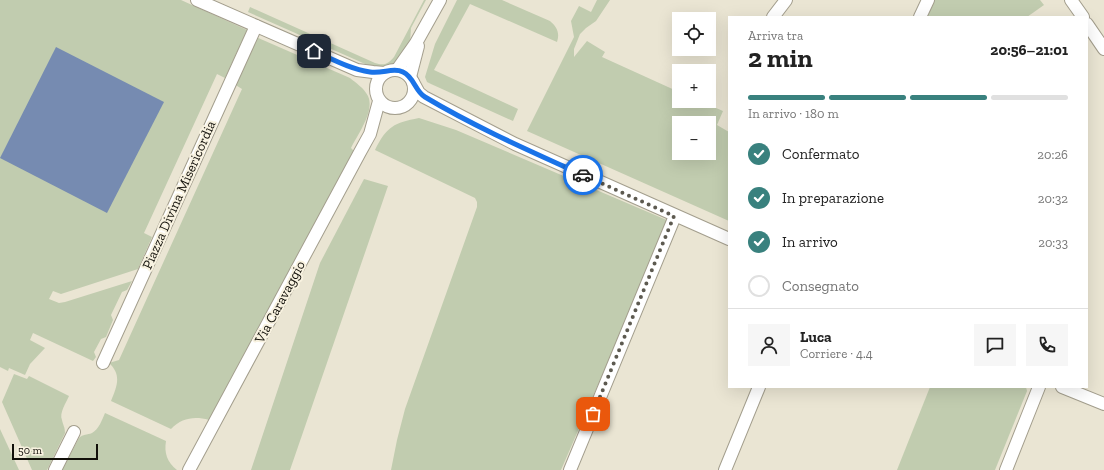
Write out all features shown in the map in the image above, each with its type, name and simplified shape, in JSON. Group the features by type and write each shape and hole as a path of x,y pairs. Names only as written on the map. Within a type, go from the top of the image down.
{"street":[{"path":"197,0 357,70 384,73"},
{"path":"397,70 428,23 440,0"},
{"path":"773,16 786,0"},
{"path":"920,16 928,0"},
{"path":"1072,0 1082,16"},
{"path":"406,105 413,95 411,80 417,49 428,23"},
{"name":"Piazza Divina Misericordia","path":"102,364 256,26"},
{"path":"1088,28 1091,40 1104,50"},
{"path":"357,70 375,88 377,97 383,104 393,108 399,108 406,105 425,104 443,108"},
{"path":"375,88 380,77 390,70 397,70 406,73 419,93 443,108 515,144 674,216 728,239"},
{"name":"Via Caravaggio","path":"189,470 370,134 379,101"},
{"name":"Via Caravaggio","path":"370,134 393,108"},
{"path":"570,470 674,216"},
{"path":"725,470 759,388"},
{"path":"1006,470 1039,388"},
{"path":"1064,388 1104,404"},
{"path":"55,470 74,432"}],"green space":[{"path":"0,0 181,0 247,30 225,78 217,74 144,233 152,237 138,269 61,294 53,291 49,299 59,303 65,302 132,281 127,290 122,292 111,315 113,320 106,337 101,339 94,352 96,357 93,361 33,333 30,340 45,348 30,364 25,375 9,368 8,371 0,367"},
{"path":"424,0 426,0 411,28 410,43 393,67 385,70 372,67 248,12 250,7 375,63 383,64 388,63 394,57"},
{"path":"457,0 502,0 550,21 557,30 557,42 470,4 434,70 518,109 513,121 427,82 425,77 435,44"},
{"path":"597,0 610,0 596,21 580,34 574,49 574,57 587,41 605,52 602,57 672,89 672,108 716,108 723,111 717,125 728,131 728,221 527,131 574,37 571,21 579,6 591,12"},
{"path":"933,0 1040,0 1044,5 1028,16 926,16"},
{"path":"256,37 350,78 360,86 368,96 370,102 368,115 351,148 354,151 209,420 198,418 188,419 179,422 171,429 111,401 116,386 117,376 113,367 109,363 119,360 242,89 234,84"},
{"path":"419,118 456,130 669,221 561,470 391,470 405,409 477,207 475,198 375,150 383,136 392,127 403,122"},
{"path":"364,179 388,186 290,470 251,470 320,263"},
{"path":"14,374 27,379 29,376 69,396 61,414 65,433 47,470 32,470 2,402"},
{"path":"930,388 1026,388 1027,391 995,470 897,470"},
{"path":"105,413 166,441 165,449 167,457 177,470 62,470 79,438 92,433 97,429"},
{"path":"0,429 19,470 0,470"}],"water":[{"path":"56,47 164,102 107,213 0,158"}],"way so far":[{"path":"583,175 674,216 593,414"}],"route":[{"path":"314,51 357,70 384,73 390,70 402,71 410,77 419,93 443,108 515,144 583,175"}]}
